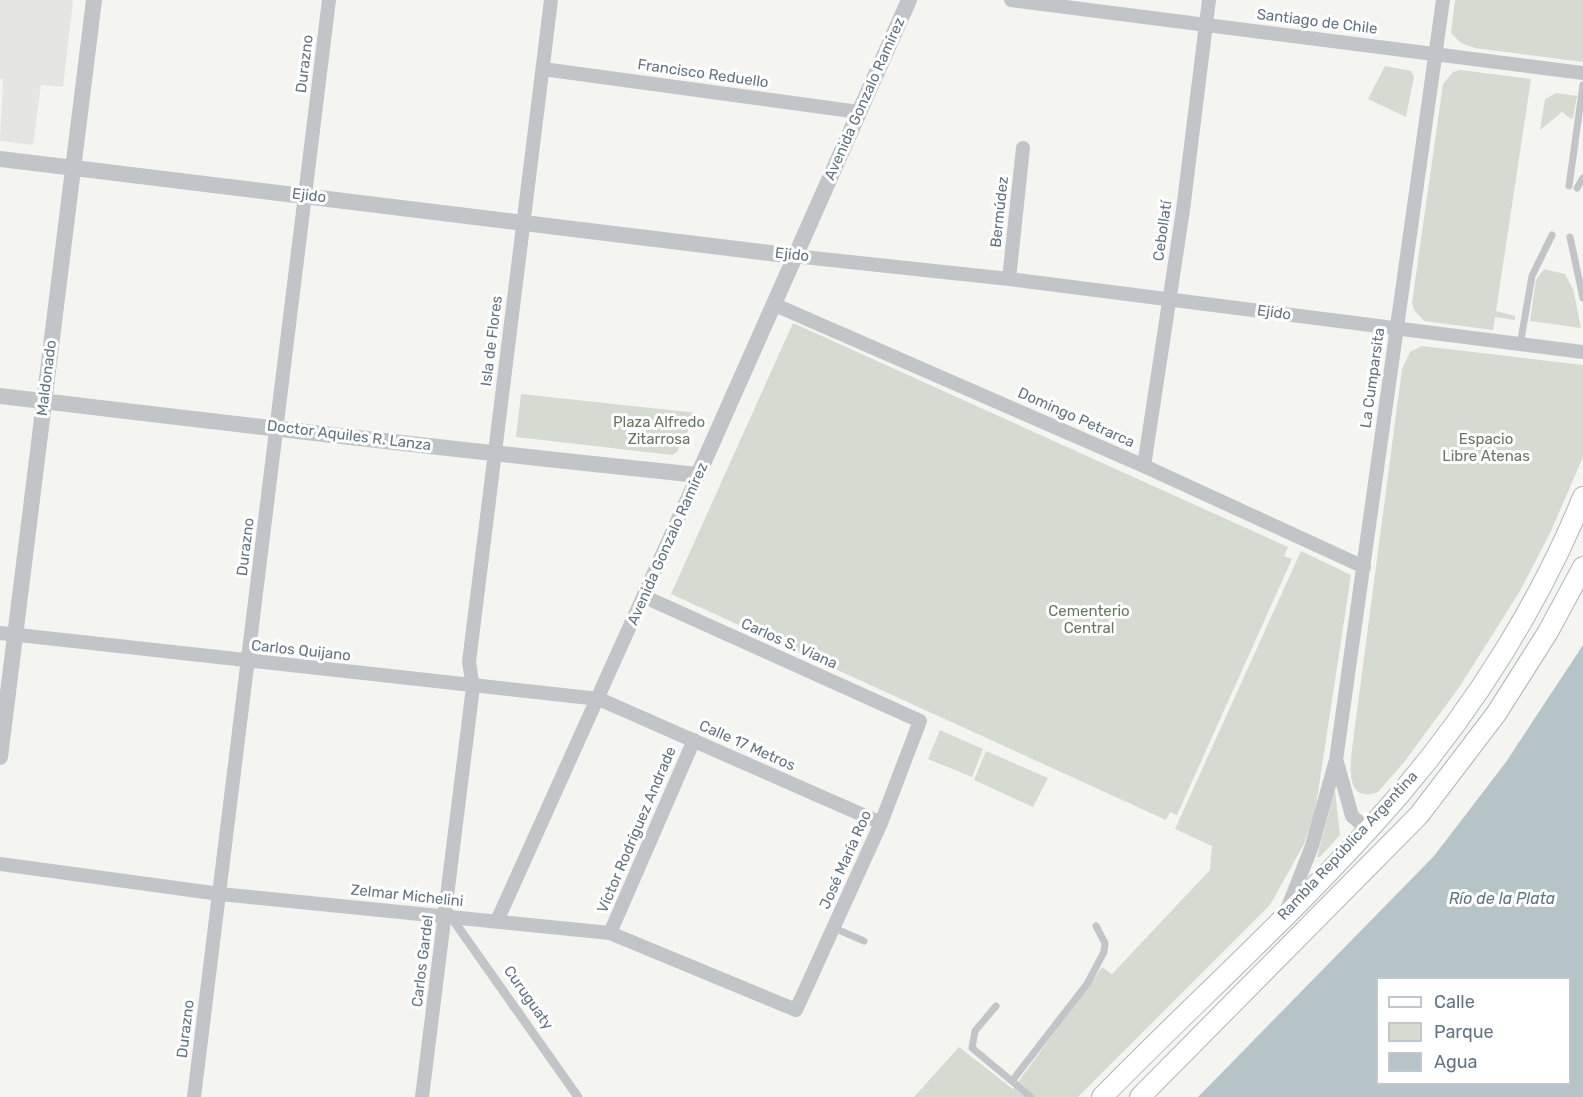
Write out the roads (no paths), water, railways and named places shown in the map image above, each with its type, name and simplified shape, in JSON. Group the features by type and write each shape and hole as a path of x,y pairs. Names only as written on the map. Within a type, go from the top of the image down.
{"main road":[{"name":"Rambla República Argentina","path":"1102,1097 1285,916 1368,830 1418,771 1509,642 1560,550 1583,497"},
{"name":"Rambla República Argentina","path":"1140,1097 1419,815 1468,753 1523,674 1583,567"}],"street":[{"name":"Maldonado","path":"0,757 8,634 44,402 93,0"},
{"name":"Durazno","path":"194,1097 329,0"},
{"name":"Isla de Flores","path":"473,687 469,662 551,0"},
{"name":"Avenida Gonzalo Ramírez","path":"497,921 645,597 909,0"},
{"name":"Santiago de Chile","path":"1011,0 1583,73"},
{"name":"Cebollatí","path":"1144,466 1170,299 1209,0"},
{"name":"La Cumparsita","path":"1285,916 1312,846 1336,760 1443,0"},
{"name":"Francisco Reduello","path":"543,69 859,112"},
{"name":"Bermúdez","path":"1009,279 1023,148"},
{"name":"Ejido","path":"0,159 522,224 1009,279 1583,352"},
{"name":"Domingo Petrarca","path":"773,304 1144,466 1364,567"},
{"name":"Doctor Aquiles R. Lanza","path":"0,396 277,427 495,455 698,475"},
{"name":"Carlos S. Viana","path":"645,597 920,721"},
{"name":"Carlos Quijano","path":"8,634 473,687 599,699"},
{"name":"Carlos Gardel","path":"422,1097 448,916 473,687"},
{"name":"Calle 17 Metros","path":"599,699 881,823"},
{"name":"José María Roo","path":"796,1010 881,823 920,721"},
{"name":"Víctor Rodríguez Andrade","path":"610,933 694,740"},
{"name":"La Cumparsita","path":"1336,760 1352,816 1368,830"},
{"name":"Zelmar Michelini","path":"0,864 220,894 610,933 796,1010"},
{"name":"Curuguaty","path":"448,916 578,1097"}],"lane":[{"path":"1569,186 1583,85"},
{"path":"1577,188 1583,178"},
{"path":"1520,345 1532,276 1552,235"},
{"path":"1570,237 1583,298"},
{"path":"1012,1081 1096,969 1104,952 1105,943 1096,926"},
{"path":"834,928 864,941"},
{"path":"996,1006 975,1031 972,1048 1031,1097"}],"water":[{"name":"Río de la Plata","path":"1583,645 1583,1097 1198,1097 1434,856 1506,762"}],"park label":[{"name":"Plaza Alfredo Zitarrosa","path":"659,432"},
{"name":"Espacio Libre Atenas","path":"1486,448"},
{"name":"Cementerio Central","path":"1089,620"}]}
